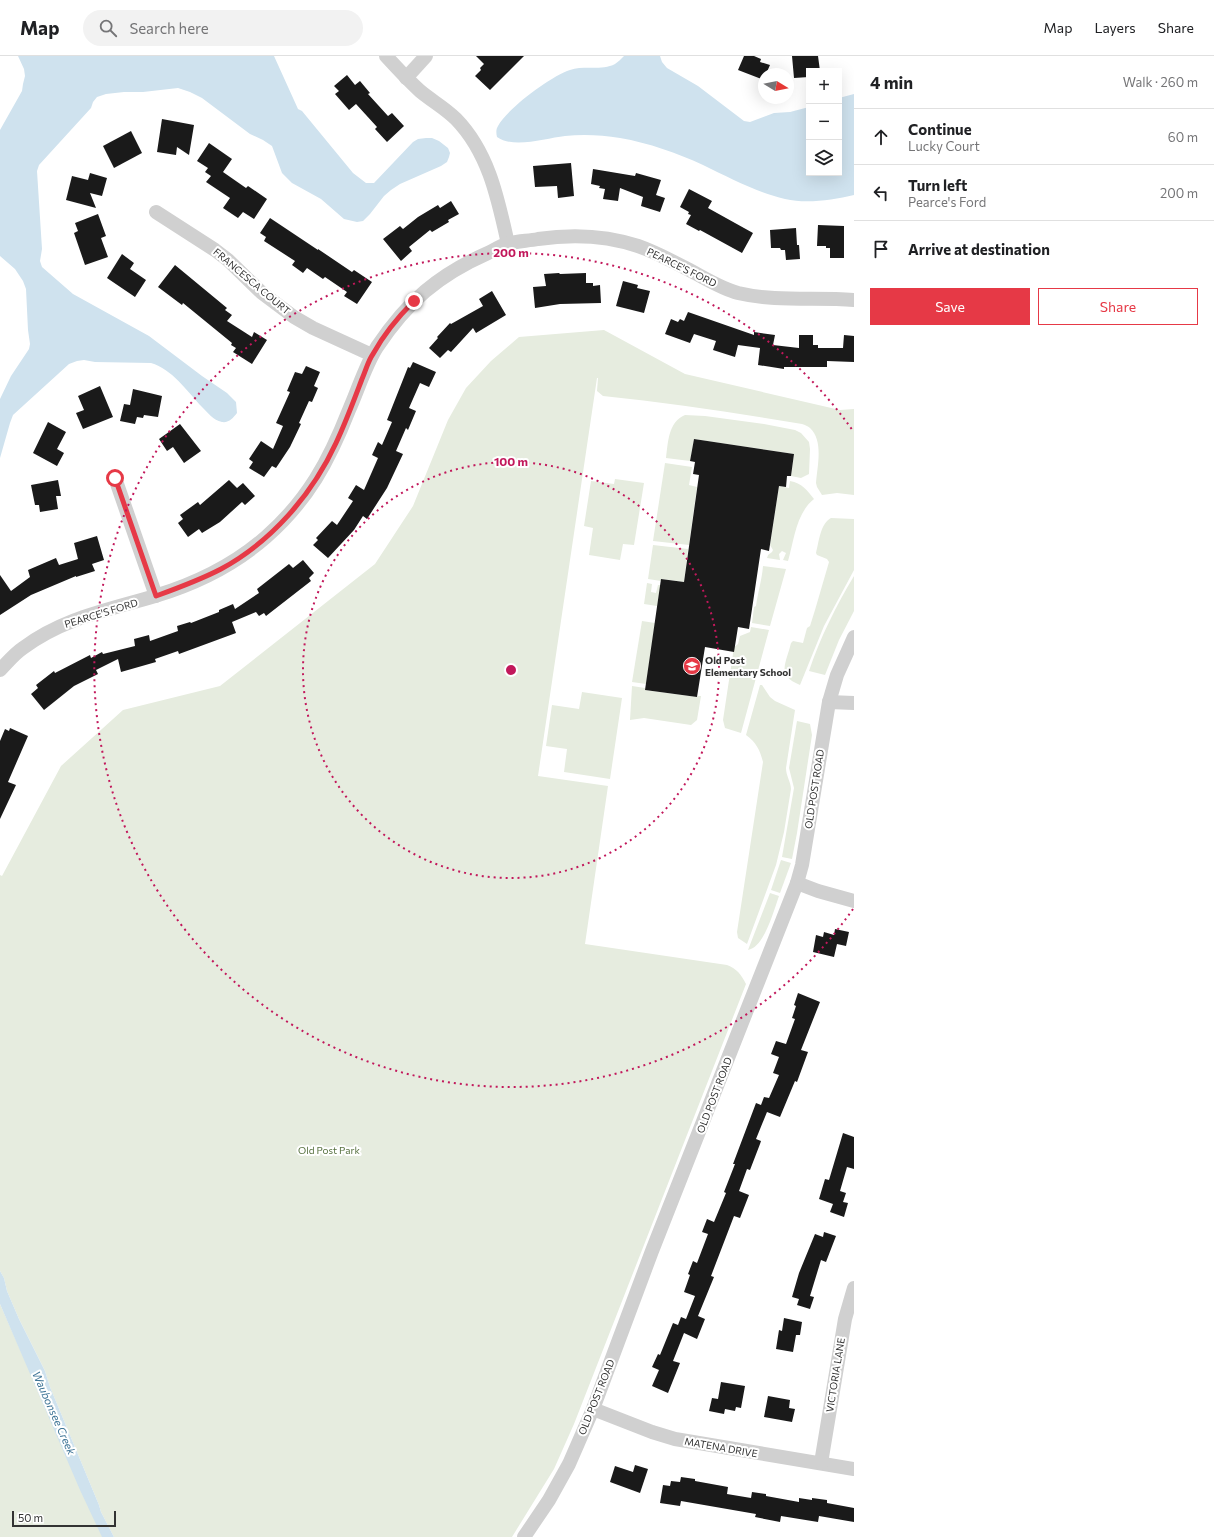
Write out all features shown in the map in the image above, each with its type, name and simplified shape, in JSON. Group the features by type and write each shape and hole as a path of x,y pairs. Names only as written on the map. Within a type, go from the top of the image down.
{"street":[{"path":"386,56 406,78 455,119 469,134 490,175 498,198 508,244"},
{"path":"406,78 426,56"},
{"name":"FRANCESCA COURT","path":"156,212 215,250 228,260 262,293 294,317 313,328 372,355"},
{"name":"PEARCE'S FORD","path":"0,670 20,650 43,634 67,622 156,596 194,582 221,569 246,553 261,541 289,515 307,493 323,468 336,444 372,355 392,325 414,301 438,280 466,262 508,244 550,238 579,236 610,239 637,246 663,256 735,292 766,298 854,300"},
{"path":"115,478 156,596"},
{"name":"OLD POST ROAD","path":"524,1537 549,1500 565,1470 593,1409 650,1258 797,883 803,860 829,702 837,675 854,636"},
{"path":"829,702 854,703"},
{"path":"797,883 818,891 854,901"},
{"name":"VICTORIA LANE","path":"821,1463 845,1319 854,1288"},
{"name":"MATENA DRIVE","path":"593,1409 652,1432 675,1439 854,1469"}],"green space":[{"name":"Old Post Park","path":"604,330 685,374 840,410 854,409 854,495 837,493 822,495 816,483 819,454 817,440 810,428 802,424 703,408 603,396 597,391 597,378 538,776 608,786 585,944 727,965 738,972 746,984 574,1424 554,1469 512,1537 114,1537 101,1512 50,1387 45,1371 19,1319 0,1271 0,875 2,876 61,766 123,710 220,686 375,564 413,506 448,420 466,388 491,361 519,337"},
{"path":"685,415 705,416 764,424 795,430 801,433 809,442 809,474 801,478 791,476 794,454 694,439 690,461 666,458 668,440 672,428 679,418"},
{"path":"665,463 692,467 689,485 697,487 689,545 653,541"},
{"path":"615,479 644,483 634,545 623,544 620,560 589,555 593,528 584,526 591,481 614,484"},
{"path":"790,481 801,485 814,499 799,519 788,561 783,560 786,553 782,551 779,554 780,560 767,558 773,550 770,545 779,486 789,488"},
{"path":"831,518 854,519 854,570 824,626 800,685 788,677 785,673 785,663 791,643 793,641 803,643 807,628 810,626 829,562 827,559 817,555 816,553 824,524"},
{"path":"653,545 688,549 684,582 648,579"},
{"path":"763,566 786,569 770,626 752,623"},
{"path":"854,576 854,611 839,640 825,675 809,671 829,622"},
{"path":"647,583 652,584 651,592 656,593 658,585 661,585 657,606 644,604"},
{"path":"642,621 655,623 646,684 632,682"},
{"path":"751,627 769,630 741,733 725,728 723,720 734,647 738,644 740,636 750,632"},
{"path":"760,685 762,685 770,697 775,701 795,710 786,768 791,789 784,832 776,865 747,944 738,938 737,932 763,762 757,747 746,735"},
{"path":"632,686 645,688 645,690 697,697 701,696 697,720 691,725 644,718 630,720"},
{"path":"582,692 622,698 610,779 564,772 567,749 546,746 552,705 579,709"},
{"path":"797,721 810,724 812,735 792,859 782,857 794,788 789,768"},
{"path":"781,860 791,863 780,893 771,890"},
{"path":"770,893 779,896 768,928 759,943 754,948 748,950"},
{"path":"0,1304 103,1537 0,1537"}],"water":[{"path":"18,56 274,56 298,109 302,111 353,173 366,183 374,183 413,142 418,139 432,138 439,141 448,148 450,153 447,162 441,166 400,184 391,190 363,221 357,222 344,219 321,199 292,183 282,173 272,146 250,134 202,98 190,92 178,88 106,94 97,97 91,108 39,165 37,171 42,249 40,261 42,267 73,294 149,336 227,393 236,402 237,413 227,422 216,420 172,375 159,366 151,363 77,361 69,364 13,415 0,458 0,399 11,376 29,349 30,344 26,289 23,281 15,269 0,256 0,130 22,91 25,76 24,69"},
{"path":"624,56 660,56 662,62 667,68 698,86 744,121 750,122 774,113 790,112 806,108 806,176 842,176 842,97 854,94 854,195 820,201 785,199 753,189 703,165 673,153 620,138 579,135 530,142 512,142 497,137 497,127 511,110 552,79 570,70 581,68 599,68 616,63"},
{"name":"Waubonsee Creek","path":"0,1271 19,1319 45,1371 50,1387 101,1512 114,1537 102,1537 80,1490 0,1304"}],"building":[{"path":"476,56 524,56 490,90 475,76 484,64"},
{"path":"744,56 754,56 761,59 760,62 770,65 769,68 758,68 758,78 738,70"},
{"path":"792,56 818,56 820,68 806,68 806,77 794,78"},
{"path":"347,75 355,85 360,81 370,93 368,94 388,116 392,113 404,126 387,142 375,129 377,127 356,104 349,110 335,94 339,91 334,86"},
{"path":"162,119 194,125 189,155 177,147 176,155 157,152"},
{"path":"131,131 142,153 114,168 103,146"},
{"path":"209,143 232,159 223,172 246,188 248,186 267,199 254,219 243,212 238,218 223,208 230,198 206,182 211,176 205,172 208,168 197,161"},
{"path":"571,163 574,196 558,198 557,186 535,187 533,166"},
{"path":"593,169 635,176 636,173 661,180 656,195 665,198 660,212 641,206 643,197 620,188 618,201 603,199 605,189 591,184"},
{"path":"90,173 107,178 102,196 90,193 96,208 66,200 72,176 88,180"},
{"path":"689,189 712,201 708,208 753,233 742,253 686,224 691,215 688,214 689,212 680,207"},
{"path":"451,201 459,214 432,232 430,230 409,247 412,251 401,261 383,239 400,226 403,229 418,217 438,205 440,208"},
{"path":"98,214 106,236 101,238 108,257 85,265 74,233 78,231 75,223"},
{"path":"270,218 352,272 354,270 372,282 357,304 344,296 347,292 325,277 323,279 307,268 303,273 292,265 295,261 264,241 266,237 260,233"},
{"path":"818,225 844,226 844,258 830,258 830,248 826,248 826,246 817,246"},
{"path":"796,228 800,259 786,260 785,250 781,250 780,248 771,248 770,230"},
{"path":"122,254 134,263 130,269 146,280 135,297 107,278"},
{"path":"175,265 227,308 225,310 232,315 227,321 252,337 254,332 267,340 252,364 233,352 236,348 231,345 232,343 183,303 182,305 158,287"},
{"path":"586,273 586,283 593,283 593,286 600,285 601,303 560,304 535,308 533,287 546,286 544,274"},
{"path":"623,281 638,285 637,288 650,291 644,313 616,306"},
{"path":"492,291 506,315 476,333 473,328 451,352 448,350 440,358 429,348 450,323 451,324 483,306 479,299"},
{"path":"688,312 754,335 754,332 775,335 773,345 799,348 799,335 813,335 813,345 818,345 818,348 843,348 844,335 854,336 854,362 827,361 827,367 784,367 784,369 758,365 760,348 738,345 735,357 713,350 716,341 694,334 690,343 665,334 671,319 678,322 680,319 684,321"},
{"path":"413,362 436,372 429,387 420,383 409,408 416,411 408,430 406,428 396,451 403,454 387,488 367,519 363,516 354,530 328,558 313,545 318,540 316,538 332,521 337,525 353,501 348,498 356,485 364,490 378,458 372,455 378,442 382,445 392,422 387,420 408,367 410,368"},
{"path":"306,366 320,372 314,386 318,388 312,402 309,401 299,423 301,424 290,447 276,468 272,466 264,477 249,468 253,462 249,459 261,441 273,449 283,426 276,423 290,392 287,391 295,372 302,374"},
{"path":"100,386 113,417 83,429 76,413 84,410 78,396"},
{"path":"133,389 162,396 158,417 144,415 143,418 137,417 135,424 120,421 124,404 130,405"},
{"path":"48,422 66,432 57,449 64,453 57,466 33,453"},
{"path":"180,424 201,451 184,463 173,447 167,451 159,439"},
{"path":"694,439 794,454 791,476 787,476 786,487 779,486 769,551 761,549 749,629 738,627 734,652 705,647 697,697 645,690 661,579 684,582 699,475 693,474 695,462 690,461"},
{"path":"58,480 61,496 56,496 58,509 40,512 39,505 35,505 31,485"},
{"path":"229,480 237,488 243,483 255,496 245,505 242,502 220,522 202,533 199,529 188,537 178,523 183,519 180,515 198,502 200,505"},
{"path":"97,536 104,560 92,564 95,571 76,576 31,595 0,615 0,575 11,591 30,577 28,570 56,558 59,565 78,559 74,543"},
{"path":"303,560 314,573 309,578 311,581 266,616 264,613 259,616 256,612 232,622 236,633 179,654 178,651 155,659 156,662 121,672 118,659 96,670 98,674 74,686 44,710 31,694 38,688 36,685 54,671 55,673 90,655 91,658 102,652 103,654 135,646 134,639 149,635 150,641 178,631 177,626 191,623 219,612 219,610 233,604 235,609 259,593 257,589 289,564 293,568"},
{"path":"10,728 28,736 8,782 16,785 0,819 0,741 5,729 9,731"},
{"path":"835,929 849,932 846,946 837,944 834,957 813,952 816,935 823,937 824,932 834,935"},
{"path":"798,993 820,1002 801,1050 808,1052 797,1082 795,1081 780,1117 767,1112 756,1139 761,1141 760,1144 750,1170 747,1169 739,1191 749,1195 740,1218 734,1216 711,1276 714,1277 698,1316 705,1319 697,1339 684,1333 673,1361 680,1363 668,1393 652,1386 659,1370 652,1367 658,1354 660,1355 673,1323 678,1325 681,1317 686,1319 695,1296 684,1292 693,1261 697,1263 708,1234 702,1232 707,1219 714,1222 726,1193 724,1192 735,1164 733,1164 756,1103 761,1105 764,1097 769,1098 779,1075 773,1073 779,1057 771,1054 776,1041 786,1044 795,1019 792,1018"},
{"path":"843,1133 854,1137 854,1169 847,1167 840,1191 846,1193 843,1202 848,1203 844,1217 830,1212 833,1204 819,1199 825,1179 829,1180"},
{"path":"824,1232 836,1236 826,1262 821,1260 810,1296 814,1297 810,1309 797,1305 799,1299 792,1297 799,1273 815,1234 823,1237"},
{"path":"784,1318 802,1322 800,1335 796,1335 793,1352 776,1349 779,1330 782,1331"},
{"path":"721,1382 745,1386 741,1408 736,1407 735,1411 725,1409 724,1414 709,1411 712,1398 718,1399"},
{"path":"768,1396 790,1400 789,1408 795,1409 792,1422 764,1417"},
{"path":"635,1465 648,1469 640,1493 610,1482 615,1466 633,1472"},
{"path":"681,1477 728,1487 727,1494 751,1498 752,1492 799,1502 799,1498 827,1500 827,1503 854,1508 854,1522 819,1516 818,1522 781,1516 780,1522 755,1517 756,1514 681,1501 680,1506 660,1503 663,1485 670,1486 671,1481 680,1482"}],"place":[{"name":"Old Post Elementary School","path":"692,666"}],"route":[{"path":"115,478 156,596 194,582 221,569 246,553 266,537 289,515 307,493 336,444 372,355 392,325 414,301"}]}
